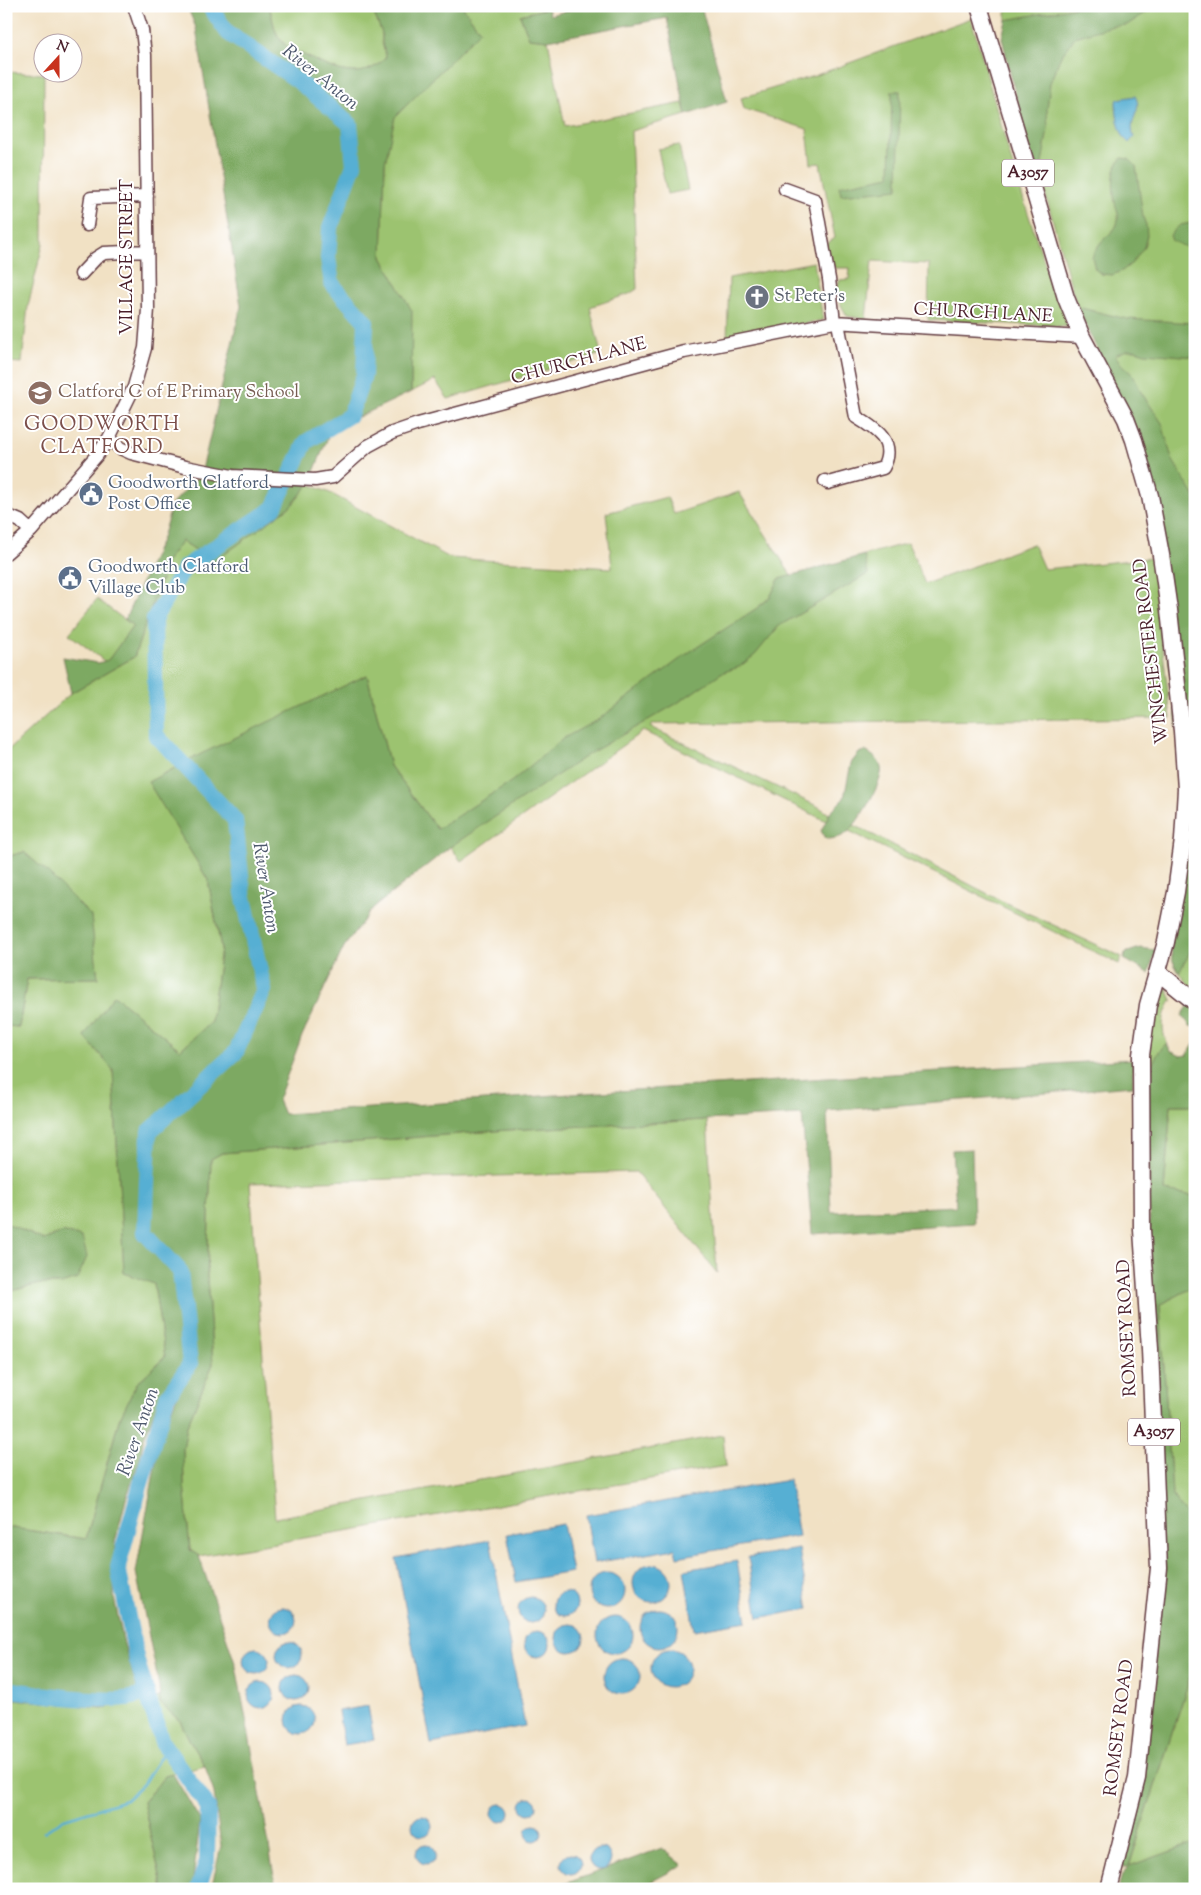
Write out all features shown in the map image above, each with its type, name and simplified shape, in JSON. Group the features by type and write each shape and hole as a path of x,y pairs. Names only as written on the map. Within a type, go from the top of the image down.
{"main road":[{"name":"WINCHESTER ROAD","path":"979,6 1048,242 1072,315 1118,402 1134,440 1155,521 1169,610 1185,758 1185,814 1181,863 1173,910 1158,972"},
{"path":"1158,972 1195,1002"},
{"name":"ROMSEY ROAD","path":"1110,1889 1136,1778 1159,1568 1150,1349 1142,1230 1140,1090 1141,1055 1148,1005 1158,972"}],"street":[{"name":"VILLAGE STREET","path":"6,554 31,531 98,455 109,438 134,387 145,348 148,309 145,55 142,30 134,6"},
{"path":"785,189 815,200 835,278 836,322 856,417 872,426 886,440 889,458 883,468 828,482 825,481"},
{"path":"87,225 91,198 147,196"},
{"path":"81,274 96,258 104,253 146,251"},
{"name":"CHURCH LANE","path":"109,438 120,448 130,453 157,461 232,476 315,480 333,477 368,446 392,433 418,424 684,352 836,322 1082,337"},
{"path":"6,515 20,521 31,531"}],"green space":[{"path":"187,6 269,6 276,32 286,45 326,65 347,72 367,70 377,65 386,57 382,33 371,6 462,6 480,31 395,117 385,163 382,257 412,311 411,392 331,430 309,484 292,505 214,562 182,541 168,559 134,657 71,693 63,657 98,663 108,660 133,626 125,619 162,538 172,504 201,474 241,306 196,28"},
{"path":"269,6 371,6 382,33 386,57 377,65 357,72 347,72 326,66 292,49 283,42 276,32"},
{"path":"462,6 547,6 548,8 520,15 529,38 548,40 565,126 683,103 686,115 631,131 637,289 629,294 590,307 601,354 448,399 435,380 411,392 411,311 382,257 385,163 394,117 480,31"},
{"path":"586,6 701,6 727,102 686,115 667,18 548,40 529,38 520,15 548,8 550,15"},
{"path":"1006,6 1195,6 1195,784 1148,441 1077,307 1040,175 1006,20"},
{"path":"1082,6 1146,6 1147,12 1127,25 1113,26 1075,37 1060,58 1050,83 1047,110 1048,129 1040,175 1028,149 1002,38 1006,20"},
{"path":"971,18 1015,174 1048,273 1073,327 928,320 929,264 872,261 866,319 847,316 841,305 836,288 840,280 849,279 850,268 836,268 830,265 825,245 835,238 820,163 811,164 807,129 744,109 741,98 814,76"},
{"path":"6,72 32,73 32,82 44,82 43,244 28,306 22,363 6,362"},
{"path":"892,91 900,91 898,189 841,195 839,186 890,176"},
{"path":"679,145 688,190 667,194 658,149"},
{"path":"1122,158 1129,159 1136,166 1147,235 1144,247 1132,263 1122,271 1112,275 1101,274 1095,269 1092,257 1103,240 1113,231 1117,223 1118,215 1113,185 1116,167"},
{"path":"1195,222 1195,251 1172,241 1170,235 1177,228 1181,225"},
{"path":"814,262 823,320 727,339 729,278"},
{"path":"1077,307 1127,319 1195,323 1195,357 1145,353 1136,350 1127,350 1115,355 1121,364 1134,376 1141,392 1162,423 1172,459 1195,497 1195,943 1179,973 1172,959 1171,944 1190,829 1141,442"},
{"path":"309,484 330,493 450,558 612,568 606,513 667,497 674,514 739,492 791,575 795,615 867,574 864,555 908,543 925,584 1033,544 1044,569 1152,558 1171,718 653,724 650,727 819,807 829,814 826,821 643,731 461,861 390,766 367,675 149,782 208,880 221,948 211,1022 180,1050 114,995 113,1070 124,1272 154,1284 165,1357 137,1383 119,1420 86,1539 6,1527 6,1292 40,1284 61,1284 63,1232 44,1240 6,1223 6,1026 19,1027 27,979 98,978 90,916 24,852 6,857 6,752 71,693 134,657 168,559 182,541 214,562 292,505"},
{"path":"864,555 868,574 779,626 755,655 739,667 721,673 676,704 589,754 450,847 373,908 344,947 301,1038 278,1100 284,1114 1133,1059 1133,1086 827,1111 831,1212 956,1206 952,1150 972,1149 974,1223 812,1234 802,1115 507,1130 222,1153 211,1159 207,1278 213,1364 187,1426 183,1449 184,1484 190,1550 199,1556 236,1666 276,1889 211,1889 221,1846 214,1793 205,1766 180,1721 160,1703 159,1686 136,1572 160,1439 177,1396 163,1390 143,1440 140,1459 126,1499 115,1542 114,1598 124,1644 141,1701 102,1708 6,1698 6,1527 86,1539 119,1420 137,1383 165,1357 154,1284 124,1273 113,1070 84,1036 114,995 180,1050 211,1022 221,948 208,880 148,782 203,753 367,675 390,766 437,829 512,781 564,738 599,719 688,653 757,608 770,597 779,579"},
{"path":"97,599 133,626 107,663 69,634"},
{"path":"865,751 877,759 881,767 875,791 864,811 848,832 832,839 826,839 821,831 831,811 844,798 851,763 859,753"},
{"path":"854,825 1004,902 1122,957 1119,964 849,831"},
{"path":"1195,834 1195,991 1179,973 1172,959 1187,901"},
{"path":"24,852 91,916 98,978 27,979 19,1027 6,1026 6,857"},
{"path":"1140,948 1156,950 1149,973 1124,959 1125,953"},
{"path":"1159,986 1167,989 1173,1002 1171,1001 1164,1016 1163,1027 1167,1043 1160,1050 1152,1068 1149,1088 1150,1118 1145,1118 1145,1046"},
{"path":"1195,997 1195,1027 1190,1026 1182,1015"},
{"path":"1167,1043 1170,1051 1181,1056 1187,1055 1195,1043 1195,1105 1171,1105 1164,1191 1195,1196 1195,1286 1160,1305 1172,1495 1195,1526 1195,1662 1129,1866 1195,1843 1195,1888 1118,1889 1122,1875 1128,1867 1122,1867 1154,1694 1148,1082 1156,1056"},
{"path":"1171,1105 1195,1105 1195,1196 1164,1191"},
{"path":"707,1120 717,1273 636,1172 250,1183 275,1518 723,1435 726,1466 199,1556 190,1550 183,1449 187,1426 213,1364 207,1278 211,1159 222,1153 507,1130"},
{"path":"6,1223 44,1240 63,1232 82,1237 87,1257 77,1279 61,1284 40,1284 6,1292"},
{"path":"1195,1286 1195,1526 1172,1495 1160,1305"},
{"path":"1195,1662 1195,1843 1129,1867"},
{"path":"160,1697 160,1703 180,1721 205,1766 165,1776 143,1802 163,1889 6,1889 6,1698 102,1708"},
{"path":"173,1774 200,1820 192,1889 163,1889 143,1802 165,1776"},
{"path":"662,1848 683,1865 637,1889 551,1889"}],"water":[{"path":"1135,96 1138,106 1132,125 1134,137 1129,143 1120,130 1116,101"},
{"path":"789,1480 799,1536 677,1557 675,1549 594,1563 586,1515"},
{"path":"563,1524 572,1572 516,1582 507,1534"},
{"path":"490,1540 525,1726 431,1744 396,1558"},
{"path":"799,1549 809,1609 758,1618 748,1557"},
{"path":"737,1561 747,1621 694,1630 684,1570"},
{"path":"652,1564 665,1570 671,1583 665,1596 652,1602 639,1596 633,1583 639,1570"},
{"path":"607,1573 614,1574 620,1578 624,1584 624,1598 620,1604 614,1608 607,1609 600,1608 594,1604 590,1598 589,1591 590,1584 594,1578 600,1574"},
{"path":"565,1592 574,1595 577,1604 574,1613 565,1616 556,1613 553,1604 556,1595"},
{"path":"531,1597 540,1601 544,1610 540,1619 531,1623 522,1619 518,1610 522,1601"},
{"path":"283,1607 292,1611 296,1620 292,1629 283,1633 274,1629 270,1620 274,1611"},
{"path":"659,1609 672,1615 678,1628 672,1641 659,1647 646,1641 640,1628 646,1615"},
{"path":"615,1617 622,1618 628,1622 632,1628 632,1642 628,1648 622,1652 615,1653 608,1652 602,1648 598,1642 597,1635 598,1628 602,1622 608,1618"},
{"path":"570,1624 580,1628 584,1638 580,1648 570,1652 560,1648 556,1638 560,1628"},
{"path":"537,1631 546,1635 550,1644 546,1653 537,1657 528,1653 524,1644 528,1635"},
{"path":"289,1642 298,1646 302,1655 298,1664 289,1668 280,1664 276,1655 280,1646"},
{"path":"256,1648 265,1652 269,1661 265,1670 256,1674 247,1670 243,1661 247,1652"},
{"path":"670,1649 683,1655 689,1668 683,1681 670,1687 657,1681 651,1668 657,1655"},
{"path":"622,1658 629,1659 635,1663 639,1669 639,1683 635,1689 629,1693 622,1694 615,1693 609,1689 605,1683 604,1676 605,1669 609,1663 615,1659"},
{"path":"296,1675 305,1679 309,1688 305,1697 296,1701 287,1697 283,1688 287,1679"},
{"path":"261,1682 271,1685 274,1695 271,1705 261,1708 251,1705 248,1695 251,1685"},
{"path":"301,1706 311,1710 315,1720 311,1730 301,1734 291,1730 287,1720 291,1710"},
{"path":"368,1706 374,1740 344,1745 338,1711"},
{"path":"526,1798 532,1798 537,1803 535,1812 526,1814 521,1809 521,1803"},
{"path":"501,1804 507,1807 510,1813 507,1819 501,1822 495,1819 492,1813 495,1807"},
{"path":"422,1816 429,1819 432,1826 429,1833 422,1836 415,1833 412,1826 415,1819"},
{"path":"534,1825 540,1827 542,1833 540,1839 534,1841 528,1839 526,1833 528,1827"},
{"path":"422,1844 430,1844 436,1850 436,1858 430,1864 422,1864 416,1858 416,1850"},
{"path":"600,1848 608,1851 611,1859 608,1867 600,1870 592,1867 589,1859 592,1851"},
{"path":"571,1854 578,1857 581,1864 578,1871 571,1874 564,1871 561,1864 564,1857"}],"waterway":[{"name":"River Anton","path":"198,1889 207,1861 208,1807 162,1742 137,1661 118,1567 167,1397 190,1364 180,1271 145,1233 149,1132 236,1052 264,990 243,893 235,820 156,735 154,619 185,567 274,508 306,442 350,415 364,375 366,322 332,284 328,258 330,228 354,165 350,124 298,81 228,33 209,6"},
{"path":"6,1689 58,1696 102,1699 121,1699 136,1696 146,1691"},
{"path":"44,1832 64,1819 126,1800 143,1784 166,1748"}],"place":[{"name":"St Peter's","path":"757,297"},
{"name":"Clatford C of E Primary School","path":"40,393"},
{"name":"Goodworth Clatford Post Office","path":"91,494"},
{"name":"Goodworth Clatford Village Club","path":"70,578"}],"district":[{"name":"GOODWORTH CLATFORD","path":"102,436"}]}
